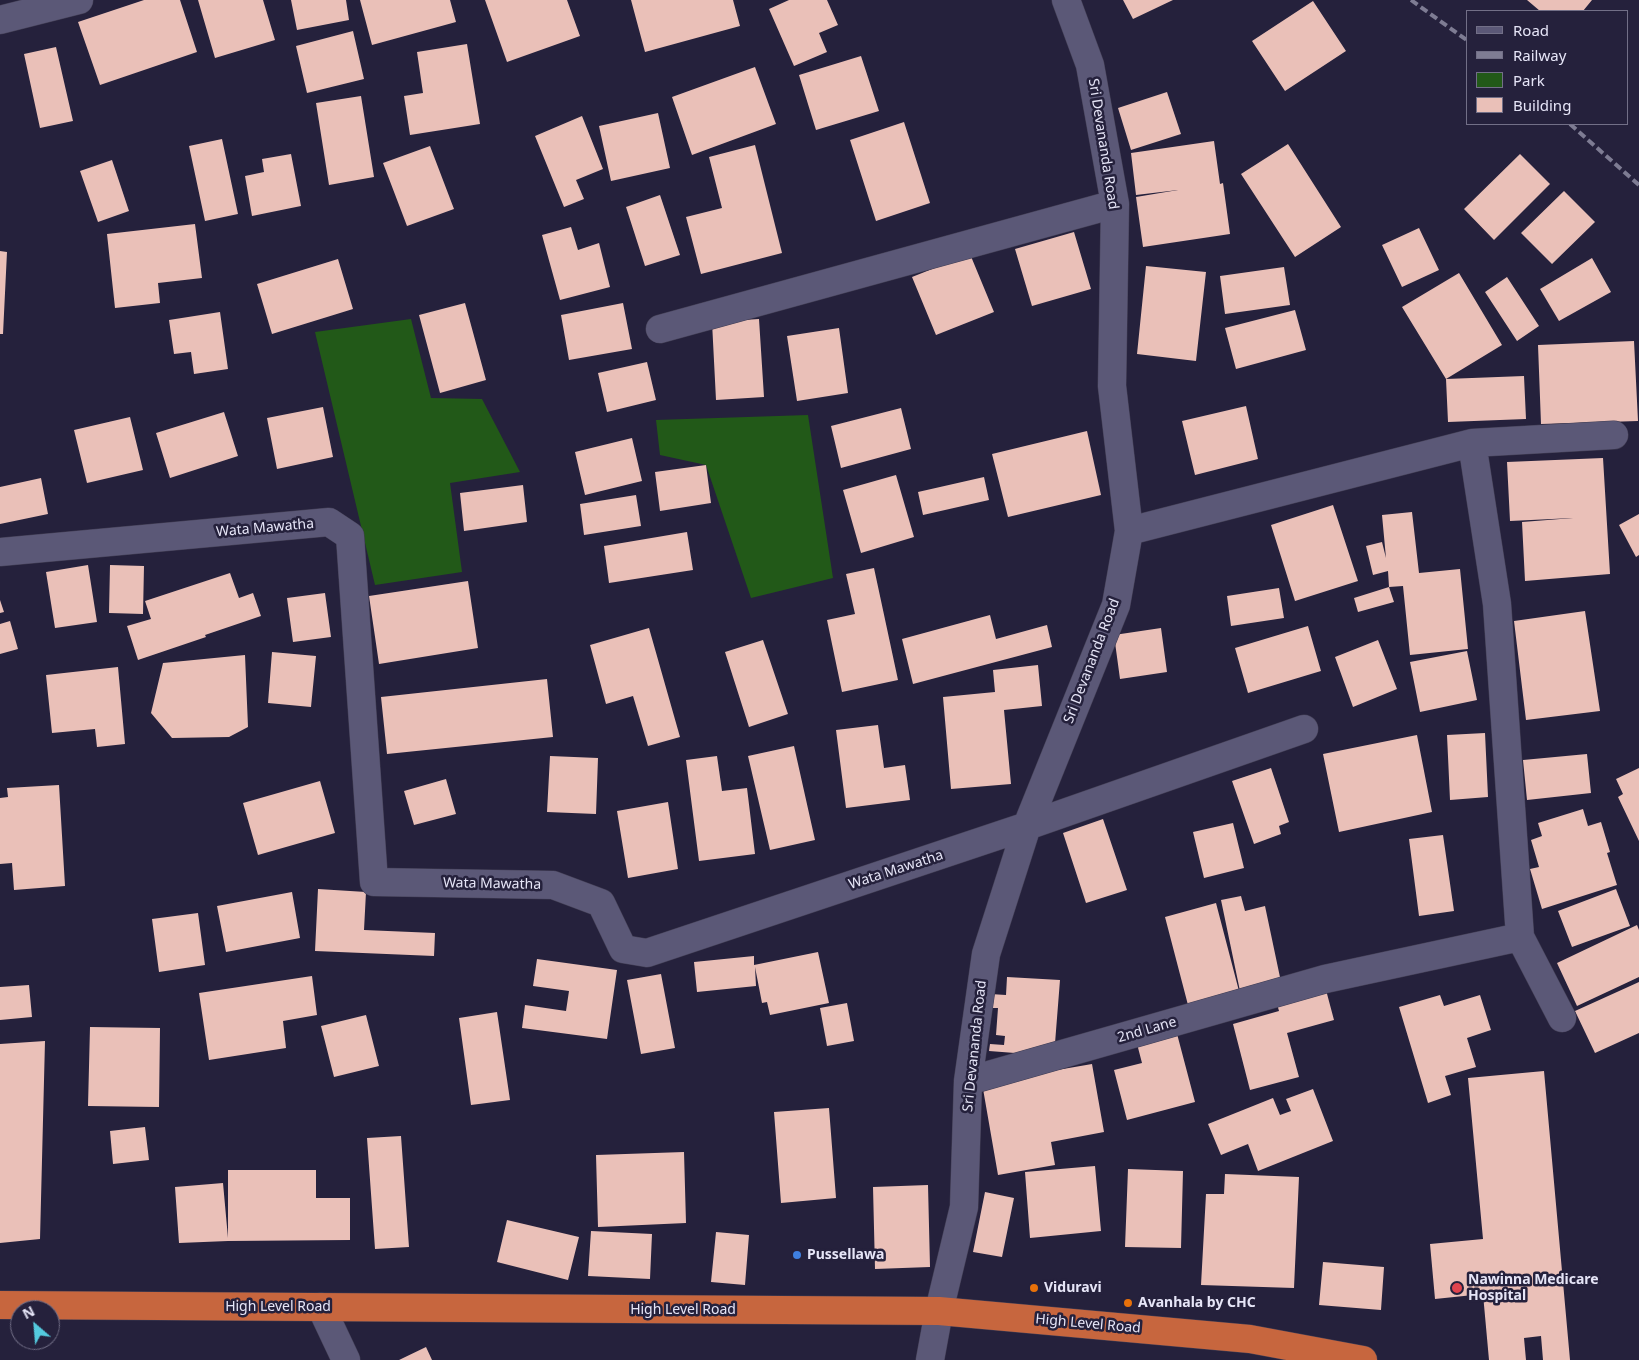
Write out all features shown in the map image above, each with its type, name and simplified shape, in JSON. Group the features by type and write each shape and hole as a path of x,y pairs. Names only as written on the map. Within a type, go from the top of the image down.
{"highway":[{"name":"High Level Road","path":"0,1306 939,1312 1250,1339 1270,1351 1363,1360"}],"street":[{"path":"0,20 79,0"},
{"name":"Sri Devananda Road","path":"930,1360 939,1312 964,1207 968,1081 986,954 1027,826 1116,605 1129,531 1112,386 1115,204 1090,66 1066,0"},
{"path":"660,329 1115,204"},
{"path":"1129,531 1472,443 1614,435"},
{"path":"1472,443 1497,604 1520,937 1562,1018"},
{"name":"Wata Mawatha","path":"0,552 329,522 350,536 374,882 553,885 601,903 623,949 647,953 1027,826 1304,729"},
{"name":"2nd Lane","path":"968,1081 1326,979 1520,937"},
{"path":"321,1307 346,1360"}],"green space":[{"path":"411,319 431,398 482,399 520,472 450,483 462,572 375,585 315,332"},
{"path":"808,415 833,578 751,598 706,465 660,455 656,420"}],"building":[{"path":"144,0 180,0 197,52 100,85 78,22"},
{"path":"198,0 263,0 275,40 215,58"},
{"path":"291,0 346,0 349,20 297,30"},
{"path":"360,0 450,0 456,22 372,45"},
{"path":"485,0 567,0 580,36 507,62"},
{"path":"631,0 733,0 740,26 645,52"},
{"path":"789,0 827,0 838,25 819,33 827,52 794,66 769,9"},
{"path":"1123,0 1173,0 1133,19"},
{"path":"1527,0 1592,0 1584,10 1539,10"},
{"path":"1313,1 1346,51 1285,91 1252,41"},
{"path":"353,31 364,79 307,93 296,46"},
{"path":"467,44 480,124 410,135 404,96 423,93 417,52"},
{"path":"56,47 73,121 40,128 24,54"},
{"path":"861,56 879,111 816,130 799,75"},
{"path":"755,67 776,124 692,155 672,97"},
{"path":"1167,92 1181,134 1131,150 1118,108"},
{"path":"361,96 374,177 329,185 316,103"},
{"path":"658,113 670,168 611,181 599,126"},
{"path":"582,116 603,169 576,180 584,199 564,207 535,136"},
{"path":"904,122 930,203 876,221 850,140"},
{"path":"222,139 238,214 205,221 189,146"},
{"path":"1214,141 1220,184 1223,183 1230,234 1143,247 1136,197 1178,190 1136,195 1131,153"},
{"path":"1288,144 1341,227 1295,257 1241,174"},
{"path":"755,145 782,253 701,274 686,217 722,208 709,157"},
{"path":"430,146 454,209 407,226 383,163"},
{"path":"291,154 301,206 252,216 245,176 264,172 262,159"},
{"path":"1520,154 1550,184 1494,240 1464,209"},
{"path":"112,160 129,211 98,222 80,171"},
{"path":"1564,191 1595,222 1552,264 1521,233"},
{"path":"660,195 680,255 645,266 626,207"},
{"path":"195,224 202,278 158,283 160,303 115,308 107,234"},
{"path":"571,227 578,250 599,243 610,287 560,300 542,235"},
{"path":"1419,228 1439,270 1402,287 1382,245"},
{"path":"1074,232 1091,289 1032,306 1015,249"},
{"path":"0,251 7,252 3,334 0,334"},
{"path":"970,254 994,312 936,335 912,277"},
{"path":"1592,258 1611,292 1559,321 1540,289"},
{"path":"338,259 353,309 272,334 257,284"},
{"path":"1146,266 1206,272 1196,361 1137,354"},
{"path":"1284,267 1290,305 1225,314 1220,276"},
{"path":"1459,273 1502,345 1446,379 1402,307"},
{"path":"1507,277 1539,326 1517,341 1485,292"},
{"path":"465,303 486,380 440,393 419,315"},
{"path":"623,303 632,349 569,360 561,315"},
{"path":"1295,310 1306,350 1236,369 1225,328"},
{"path":"220,312 228,369 194,374 191,352 174,354 169,320"},
{"path":"759,319 764,397 716,400 712,322"},
{"path":"839,328 848,393 797,401 787,336"},
{"path":"1634,341 1638,421 1541,424 1538,345"},
{"path":"647,362 656,400 607,412 598,373"},
{"path":"1524,376 1526,419 1448,422 1446,379"},
{"path":"1246,406 1258,459 1195,475 1182,421"},
{"path":"323,407 333,457 277,469 267,418"},
{"path":"901,408 911,449 841,468 831,426"},
{"path":"224,412 238,456 170,478 156,433"},
{"path":"130,417 143,470 87,483 74,430"},
{"path":"1087,431 1101,495 1008,517 992,454"},
{"path":"632,438 642,481 585,495 575,452"},
{"path":"1603,458 1610,574 1525,581 1522,522 1573,518 1510,521 1507,462"},
{"path":"706,465 711,503 660,511 655,472"},
{"path":"896,475 914,537 861,553 843,490"},
{"path":"984,477 989,500 923,515 918,492"},
{"path":"41,478 48,514 0,524 0,487"},
{"path":"523,485 527,522 464,531 460,493"},
{"path":"636,495 641,526 584,535 580,504"},
{"path":"1333,505 1358,581 1295,601 1271,525"},
{"path":"1412,512 1419,573 1460,569 1468,649 1410,655 1403,586 1389,587 1388,571 1373,575 1366,546 1382,542 1386,558 1382,515"},
{"path":"1639,514 1639,555 1636,557 1619,525"},
{"path":"687,532 693,570 609,583 604,546"},
{"path":"88,565 97,622 55,628 46,572"},
{"path":"110,565 144,566 143,614 109,613"},
{"path":"874,568 898,680 842,692 827,620 855,614 846,574"},
{"path":"230,573 239,598 253,593 261,616 138,660 127,626 151,619 145,601"},
{"path":"468,581 478,648 379,664 369,596"},
{"path":"1389,587 1394,602 1358,612 1354,598"},
{"path":"1279,588 1284,618 1231,626 1227,596"},
{"path":"325,593 331,637 293,642 287,598"},
{"path":"0,600 4,612 0,613"},
{"path":"1585,611 1600,711 1526,720 1514,621"},
{"path":"990,615 996,639 1047,625 1052,647 913,684 902,639"},
{"path":"10,621 18,649 0,654 0,624"},
{"path":"1308,626 1321,671 1248,693 1235,648"},
{"path":"649,628 680,737 648,746 633,696 606,704 590,645"},
{"path":"1161,628 1167,672 1120,679 1114,635"},
{"path":"763,640 788,714 749,727 725,652"},
{"path":"1378,640 1397,689 1353,707 1335,657"},
{"path":"1467,651 1477,700 1420,712 1410,662"},
{"path":"272,652 316,656 311,707 268,703"},
{"path":"245,655 248,727 229,737 172,738 151,713 163,663"},
{"path":"1038,665 1042,706 1004,710 1011,784 951,789 943,697 995,692 993,670"},
{"path":"118,667 125,744 97,747 95,729 52,733 46,675"},
{"path":"547,679 553,737 387,754 381,697"},
{"path":"878,725 884,768 905,765 910,800 846,808 836,730"},
{"path":"1485,733 1488,797 1450,800 1447,735"},
{"path":"1417,735 1432,812 1339,832 1323,754"},
{"path":"794,746 815,840 770,850 748,756"},
{"path":"1587,754 1591,793 1527,800 1523,760"},
{"path":"550,756 598,758 596,814 547,812"},
{"path":"717,756 722,791 747,788 755,854 699,861 686,760"},
{"path":"1271,768 1289,822 1279,826 1281,834 1254,844 1232,781"},
{"path":"1639,768 1639,841 1618,797 1623,794 1616,779"},
{"path":"446,779 456,814 414,825 404,791"},
{"path":"320,781 335,833 258,855 243,803"},
{"path":"59,785 65,886 14,890 12,863 0,864 0,798 8,797 7,788"},
{"path":"668,802 678,869 628,878 617,811"},
{"path":"1583,809 1588,826 1601,822 1610,852 1607,853 1617,885 1542,909 1530,869 1539,867 1531,840 1542,836 1538,823"},
{"path":"1103,819 1127,890 1086,903 1063,833"},
{"path":"1233,823 1244,868 1204,878 1193,832"},
{"path":"1443,835 1454,911 1419,916 1409,839"},
{"path":"318,889 366,892 364,930 435,933 434,956 315,951"},
{"path":"1616,889 1630,926 1572,947 1558,911"},
{"path":"292,892 300,938 226,952 217,906"},
{"path":"1241,896 1245,911 1265,906 1281,982 1240,991 1221,900"},
{"path":"1216,903 1239,991 1188,1005 1165,917"},
{"path":"198,913 205,965 159,972 152,919"},
{"path":"1637,925 1639,930 1639,977 1577,1006 1557,963"},
{"path":"818,952 829,1003 770,1015 767,1002 762,1003 755,967 756,986 697,992 694,962 754,956 754,965"},
{"path":"537,959 617,970 607,1039 522,1028 525,1005 566,1011 569,991 533,986"},
{"path":"661,974 675,1048 641,1054 627,980"},
{"path":"312,976 317,1015 283,1021 286,1048 209,1060 199,993"},
{"path":"1007,977 1060,980 1054,1056 989,1051 990,1044 1004,1045 1005,1036 996,1035 998,1008 989,1008 990,994 1006,995"},
{"path":"1639,982 1639,1033 1595,1053 1575,1011"},
{"path":"29,985 32,1017 0,1020 0,987"},
{"path":"1326,990 1334,1020 1287,1033 1299,1077 1250,1090 1233,1024 1279,1011 1277,1004"},
{"path":"1440,995 1444,1006 1480,995 1491,1030 1467,1038 1476,1067 1445,1076 1451,1095 1428,1103 1399,1007"},
{"path":"847,1003 854,1041 827,1046 820,1008"},
{"path":"497,1012 510,1100 471,1105 459,1018"},
{"path":"366,1015 379,1066 334,1077 321,1026"},
{"path":"90,1027 160,1028 159,1107 88,1106"},
{"path":"1176,1030 1195,1102 1127,1120 1114,1070 1142,1063 1136,1040"},
{"path":"45,1041 40,1239 0,1243 0,1044"},
{"path":"1092,1064 1104,1132 1051,1142 1055,1165 998,1175 982,1083"},
{"path":"1544,1071 1570,1360 1543,1360 1541,1336 1524,1338 1526,1360 1489,1360 1483,1294 1435,1299 1430,1244 1483,1239 1468,1078"},
{"path":"1313,1089 1333,1141 1258,1171 1248,1144 1221,1155 1208,1124 1273,1098 1280,1115 1291,1111 1286,1099"},
{"path":"829,1108 836,1198 781,1203 774,1112"},
{"path":"145,1127 149,1160 113,1164 110,1131"},
{"path":"401,1136 409,1247 375,1249 367,1138"},
{"path":"684,1152 686,1223 598,1227 596,1155"},
{"path":"1095,1166 1101,1231 1030,1238 1025,1172"},
{"path":"1128,1169 1183,1171 1181,1248 1125,1247"},
{"path":"228,1170 316,1170 316,1198 350,1198 350,1240 179,1243 175,1187 223,1183 228,1238"},
{"path":"1225,1174 1299,1177 1294,1288 1201,1285 1206,1194 1224,1194"},
{"path":"928,1185 930,1267 875,1269 873,1187"},
{"path":"985,1192 1014,1198 1002,1257 973,1252"},
{"path":"507,1220 579,1237 568,1280 497,1262"},
{"path":"591,1231 652,1234 650,1279 588,1276"},
{"path":"716,1232 749,1235 745,1285 711,1282"},
{"path":"1323,1262 1384,1267 1381,1310 1319,1305"},
{"path":"426,1347 432,1360 399,1360"}],"railway":[{"path":"1411,0 1466,40"},
{"path":"1571,125 1639,185"}],"place":[{"name":"Pussellawa","path":"797,1255"},
{"name":"Viduravi","path":"1034,1288"},
{"name":"Nawinna Medicare Hospital","path":"1457,1288"},
{"name":"Avanhala by CHC","path":"1128,1303"}]}
